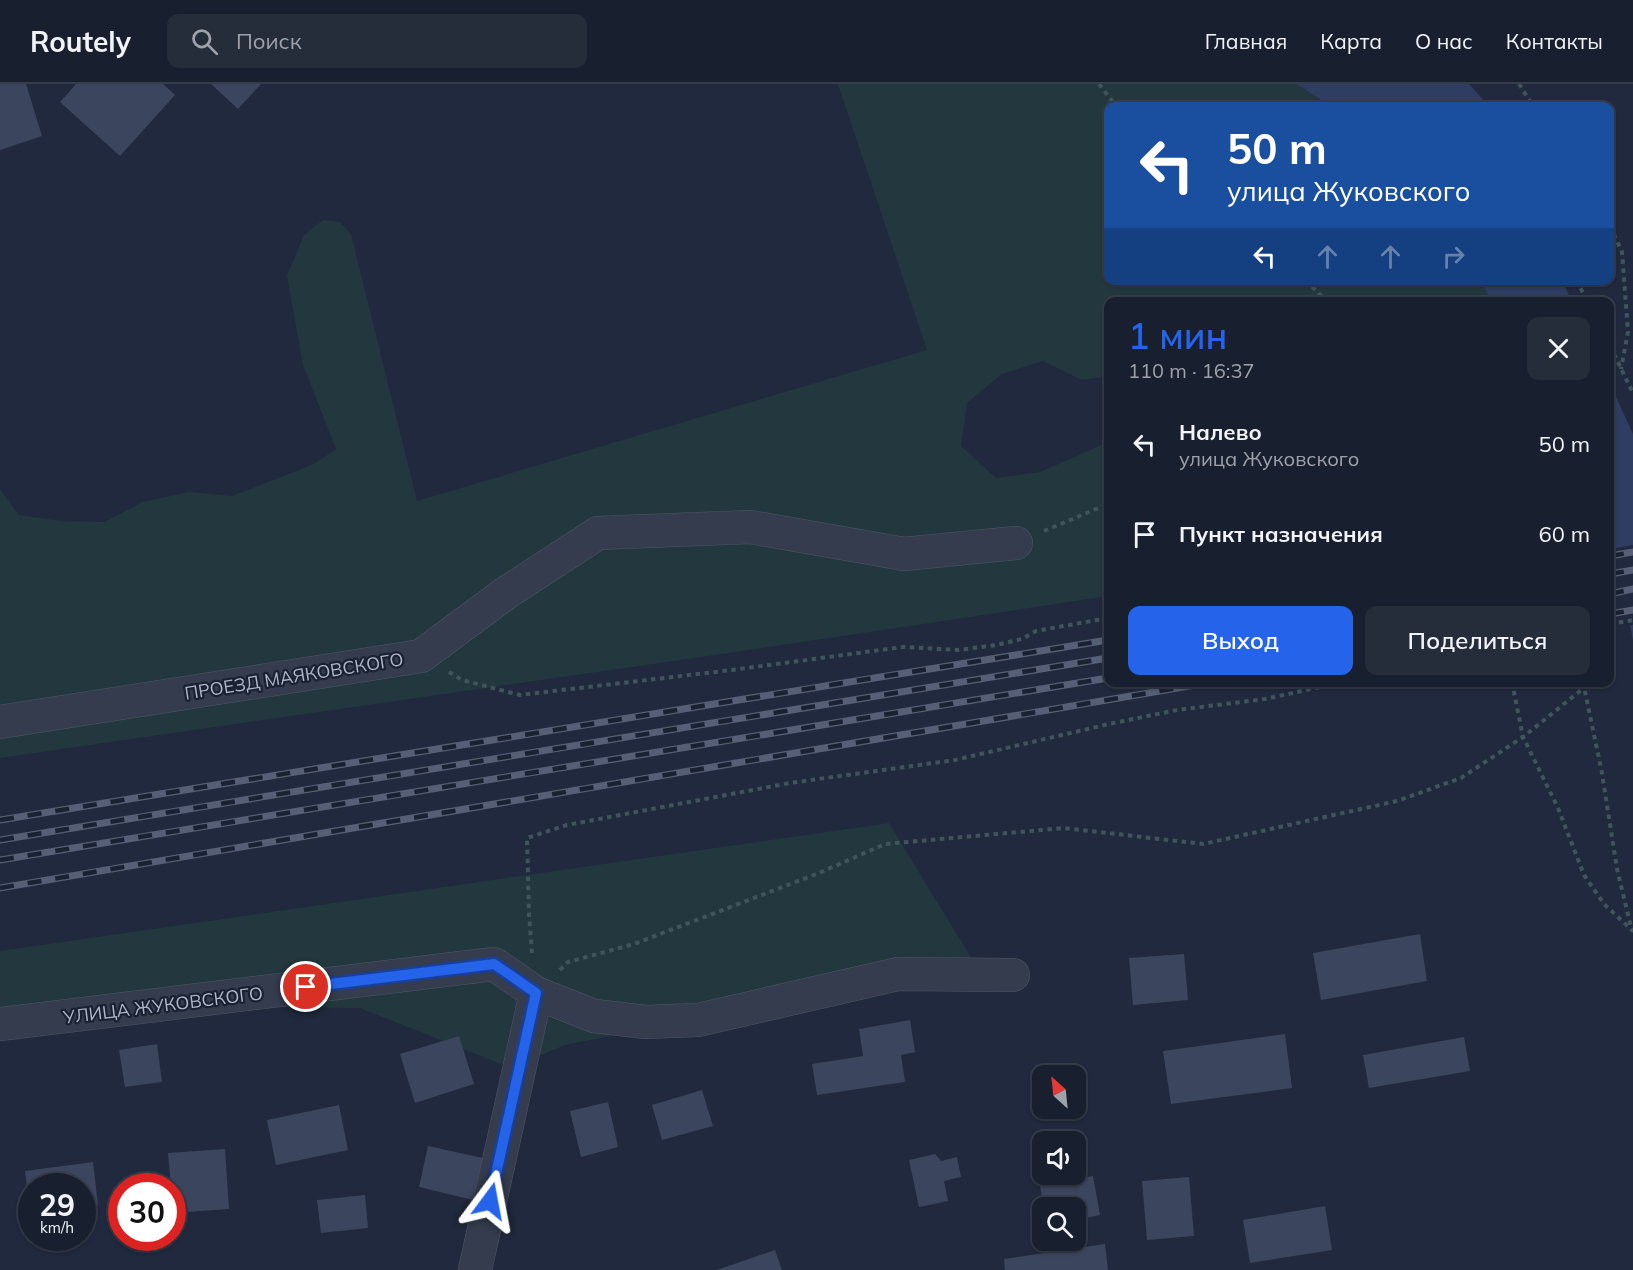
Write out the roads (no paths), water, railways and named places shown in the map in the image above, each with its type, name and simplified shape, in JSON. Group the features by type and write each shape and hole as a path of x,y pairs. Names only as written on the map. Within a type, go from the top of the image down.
{"street":[{"name":"ПРОЕЗД МАЯКОВСКОГО","path":"0,722 421,657 506,593 598,533 750,527 904,554 1016,543"},
{"name":"УЛИЦА ЖУКОВСКОГО","path":"0,1024 494,964 536,993 594,1016 646,1022 698,1020 898,974 1014,975"},
{"path":"475,1270 536,993"}],"water":[{"path":"1297,84 1469,84 1485,102 1324,102"},
{"path":"1483,285 1564,285 1570,297 1489,297"},
{"path":"1614,393 1633,434 1633,640 1614,544"}],"railway":[{"path":"1614,555 1633,552"},
{"path":"1614,573 1633,570"},
{"path":"1614,593 1633,589"},
{"path":"1614,613 1633,610"},
{"path":"0,820 1104,641"},
{"path":"0,840 1104,659"},
{"path":"0,860 1104,679"},
{"path":"0,888 1184,687"}]}
